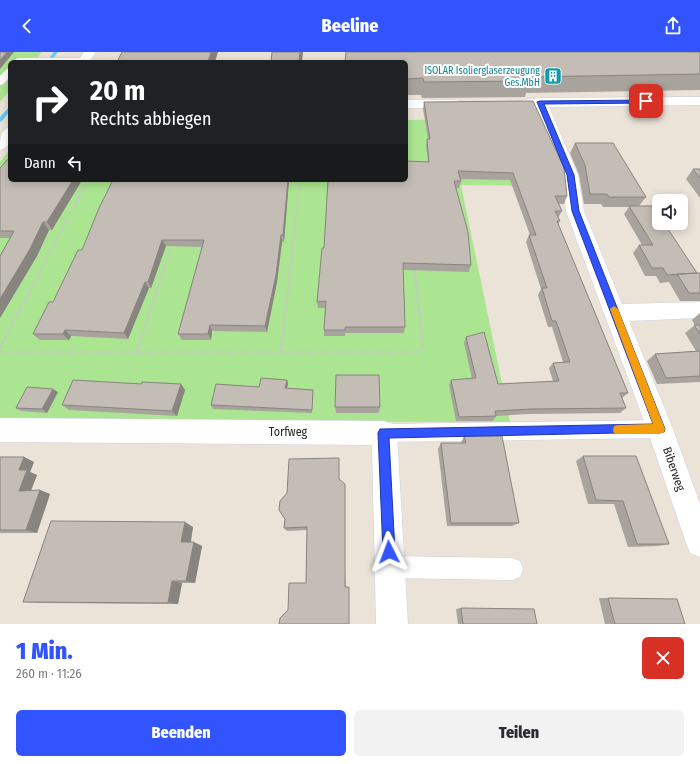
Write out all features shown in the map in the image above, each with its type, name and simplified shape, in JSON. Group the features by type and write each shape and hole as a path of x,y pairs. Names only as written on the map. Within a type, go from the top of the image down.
{"street":[{"path":"511,103 700,101"},
{"name":"Biberweg","path":"540,102 570,175 575,211 660,429 700,543"},
{"path":"408,104 466,103"},
{"path":"0,145 8,135"},
{"path":"615,313 700,310"},
{"name":"Torfweg","path":"0,430 384,433"},
{"path":"384,433 392,624"}],"lane":[{"path":"19,60 27,52"},
{"path":"41,60 86,58"},
{"path":"0,82 8,73"},
{"path":"384,433 660,429"},
{"path":"389,567 512,568"}],"path":[{"path":"0,348 87,182"},
{"path":"282,352 300,182"},
{"path":"137,352 174,240"},
{"path":"0,352 419,352 422,350 414,263"}],"green space":[{"path":"0,52 42,52 36,60 8,60 8,92 0,102"},
{"path":"536,118 566,186 461,185 510,422 0,421 0,162 8,152 8,182 408,182 408,120"}],"building":[{"path":"0,52 7,52 0,60"},
{"path":"122,52 211,52 209,60 118,60"},
{"path":"272,52 300,52 299,60 271,60"},
{"name":"ISOLAR Isolierglaserzeugung Ges.MbH","path":"346,52 700,52 700,74 528,77 530,81 424,82 423,78 408,79 408,60 345,60"},
{"path":"533,101 564,168 567,196 555,196 562,211 555,211 560,221 557,221 628,393 620,393 626,408 532,409 495,411 496,416 459,417 451,380 476,378 466,337 484,332 498,384 559,381 553,363 570,362 556,321 552,321 542,288 547,288 529,235 536,235 513,173 458,171 461,181 454,181 468,232 471,265 403,263 405,327 345,327 345,330 324,330 326,301 317,302 322,248 324,248 328,182 408,182 408,161 429,162 427,139 430,139 424,102"},
{"path":"575,143 613,143 646,197 609,197 607,194 590,194 585,165"},
{"path":"8,159 8,182 72,182 47,222 43,222 30,249 0,299 0,256 14,231 0,231 0,168"},
{"path":"693,169 700,169 700,178"},
{"path":"112,182 288,182 283,235 281,235 276,275 265,326 210,325 208,334 178,334 204,240 162,240 148,282 145,282 124,333 65,330 63,334 33,334 49,302 53,302 78,250 82,250 99,208"},
{"path":"629,206 652,206 652,230 669,230 697,273 667,275 663,268 652,268 639,245 653,245"},
{"path":"700,273 700,293 689,293 677,274"},
{"path":"694,325 700,325 700,334"},
{"path":"700,351 700,376 666,378 655,354"},
{"path":"336,375 379,375 380,407 335,407"},
{"path":"261,378 287,380 285,388 313,390 312,410 211,405 216,384 259,387"},
{"path":"73,380 142,384 142,382 181,384 172,411 62,405"},
{"path":"27,387 53,389 42,409 16,408"},
{"path":"464,436 502,436 519,523 451,523 441,443 466,443"},
{"path":"583,456 636,456 669,544 637,544 623,501 596,500"},
{"path":"0,457 24,457 19,470 27,470 19,491 40,490 26,530 0,530"},
{"path":"339,458 339,479 345,484 345,587 349,587 349,624 279,624 280,618 288,610 289,583 306,583 307,527 284,528 285,519 279,510 280,501 287,493 289,459"},
{"path":"51,521 185,522 181,542 194,542 186,581 172,581 168,603 23,602"},
{"path":"608,598 677,599 685,624 615,624"},
{"path":"461,608 534,609 537,624 463,624"}],"waterway":[{"path":"50,60 56,52"},
{"path":"0,120 8,110"}],"slow traffic":[{"path":"614,309 660,429 618,430"}],"place":[{"name":"ISOLAR Isolierglaserzeugung Ges.MbH","path":"553,76"}],"route":[{"path":"389,552 384,433 660,429 575,211 570,175 540,102 646,101"}]}
